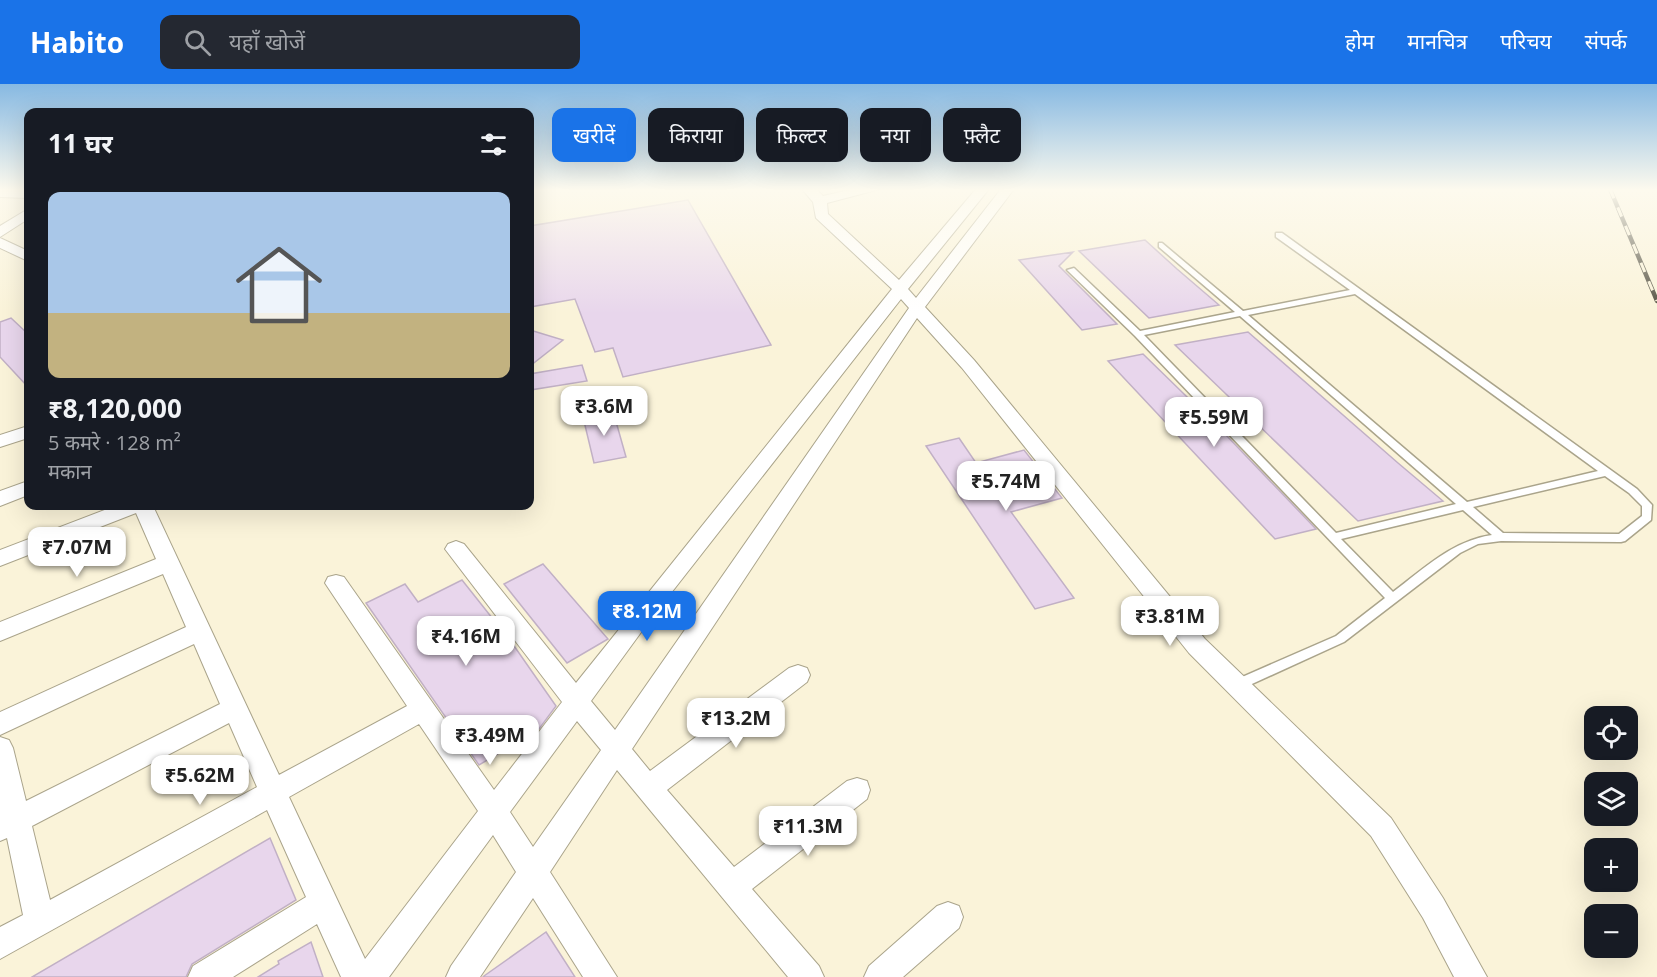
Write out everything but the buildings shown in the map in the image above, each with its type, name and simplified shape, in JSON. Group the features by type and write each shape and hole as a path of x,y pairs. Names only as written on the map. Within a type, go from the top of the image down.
{"street":[{"path":"839,231 900,289 968,364 1181,628 1381,827 1433,908 1471,977"},
{"path":"370,977 642,614 948,231"},
{"path":"462,977 532,870 617,751 800,475 917,308 976,231"},
{"path":"0,242 24,255"},
{"path":"0,441 24,433"},
{"path":"0,500 24,490"},
{"path":"0,558 124,510"},
{"path":"146,510 357,977"},
{"path":"456,549 576,702 808,977"},
{"path":"0,632 169,562"},
{"path":"336,583 494,812 601,977"},
{"path":"0,724 200,631"},
{"path":"648,788 798,675"},
{"path":"8,824 235,708"},
{"path":"0,944 423,709"},
{"path":"0,748 8,824 40,921"},
{"path":"732,887 857,790"},
{"path":"204,977 323,903"},
{"path":"880,977 948,917"}],"lane":[{"path":"1237,685 1340,639 1456,550 1476,541 1501,537 1620,538 1647,517 1647,505 1634,491 1279,235"},
{"path":"1162,245 1501,537"},
{"path":"1071,270 1138,334 1393,599"},
{"path":"1138,334 1357,291"},
{"path":"1333,537 1606,472"}],"railway":[{"path":"1627,231 1657,301"}]}
